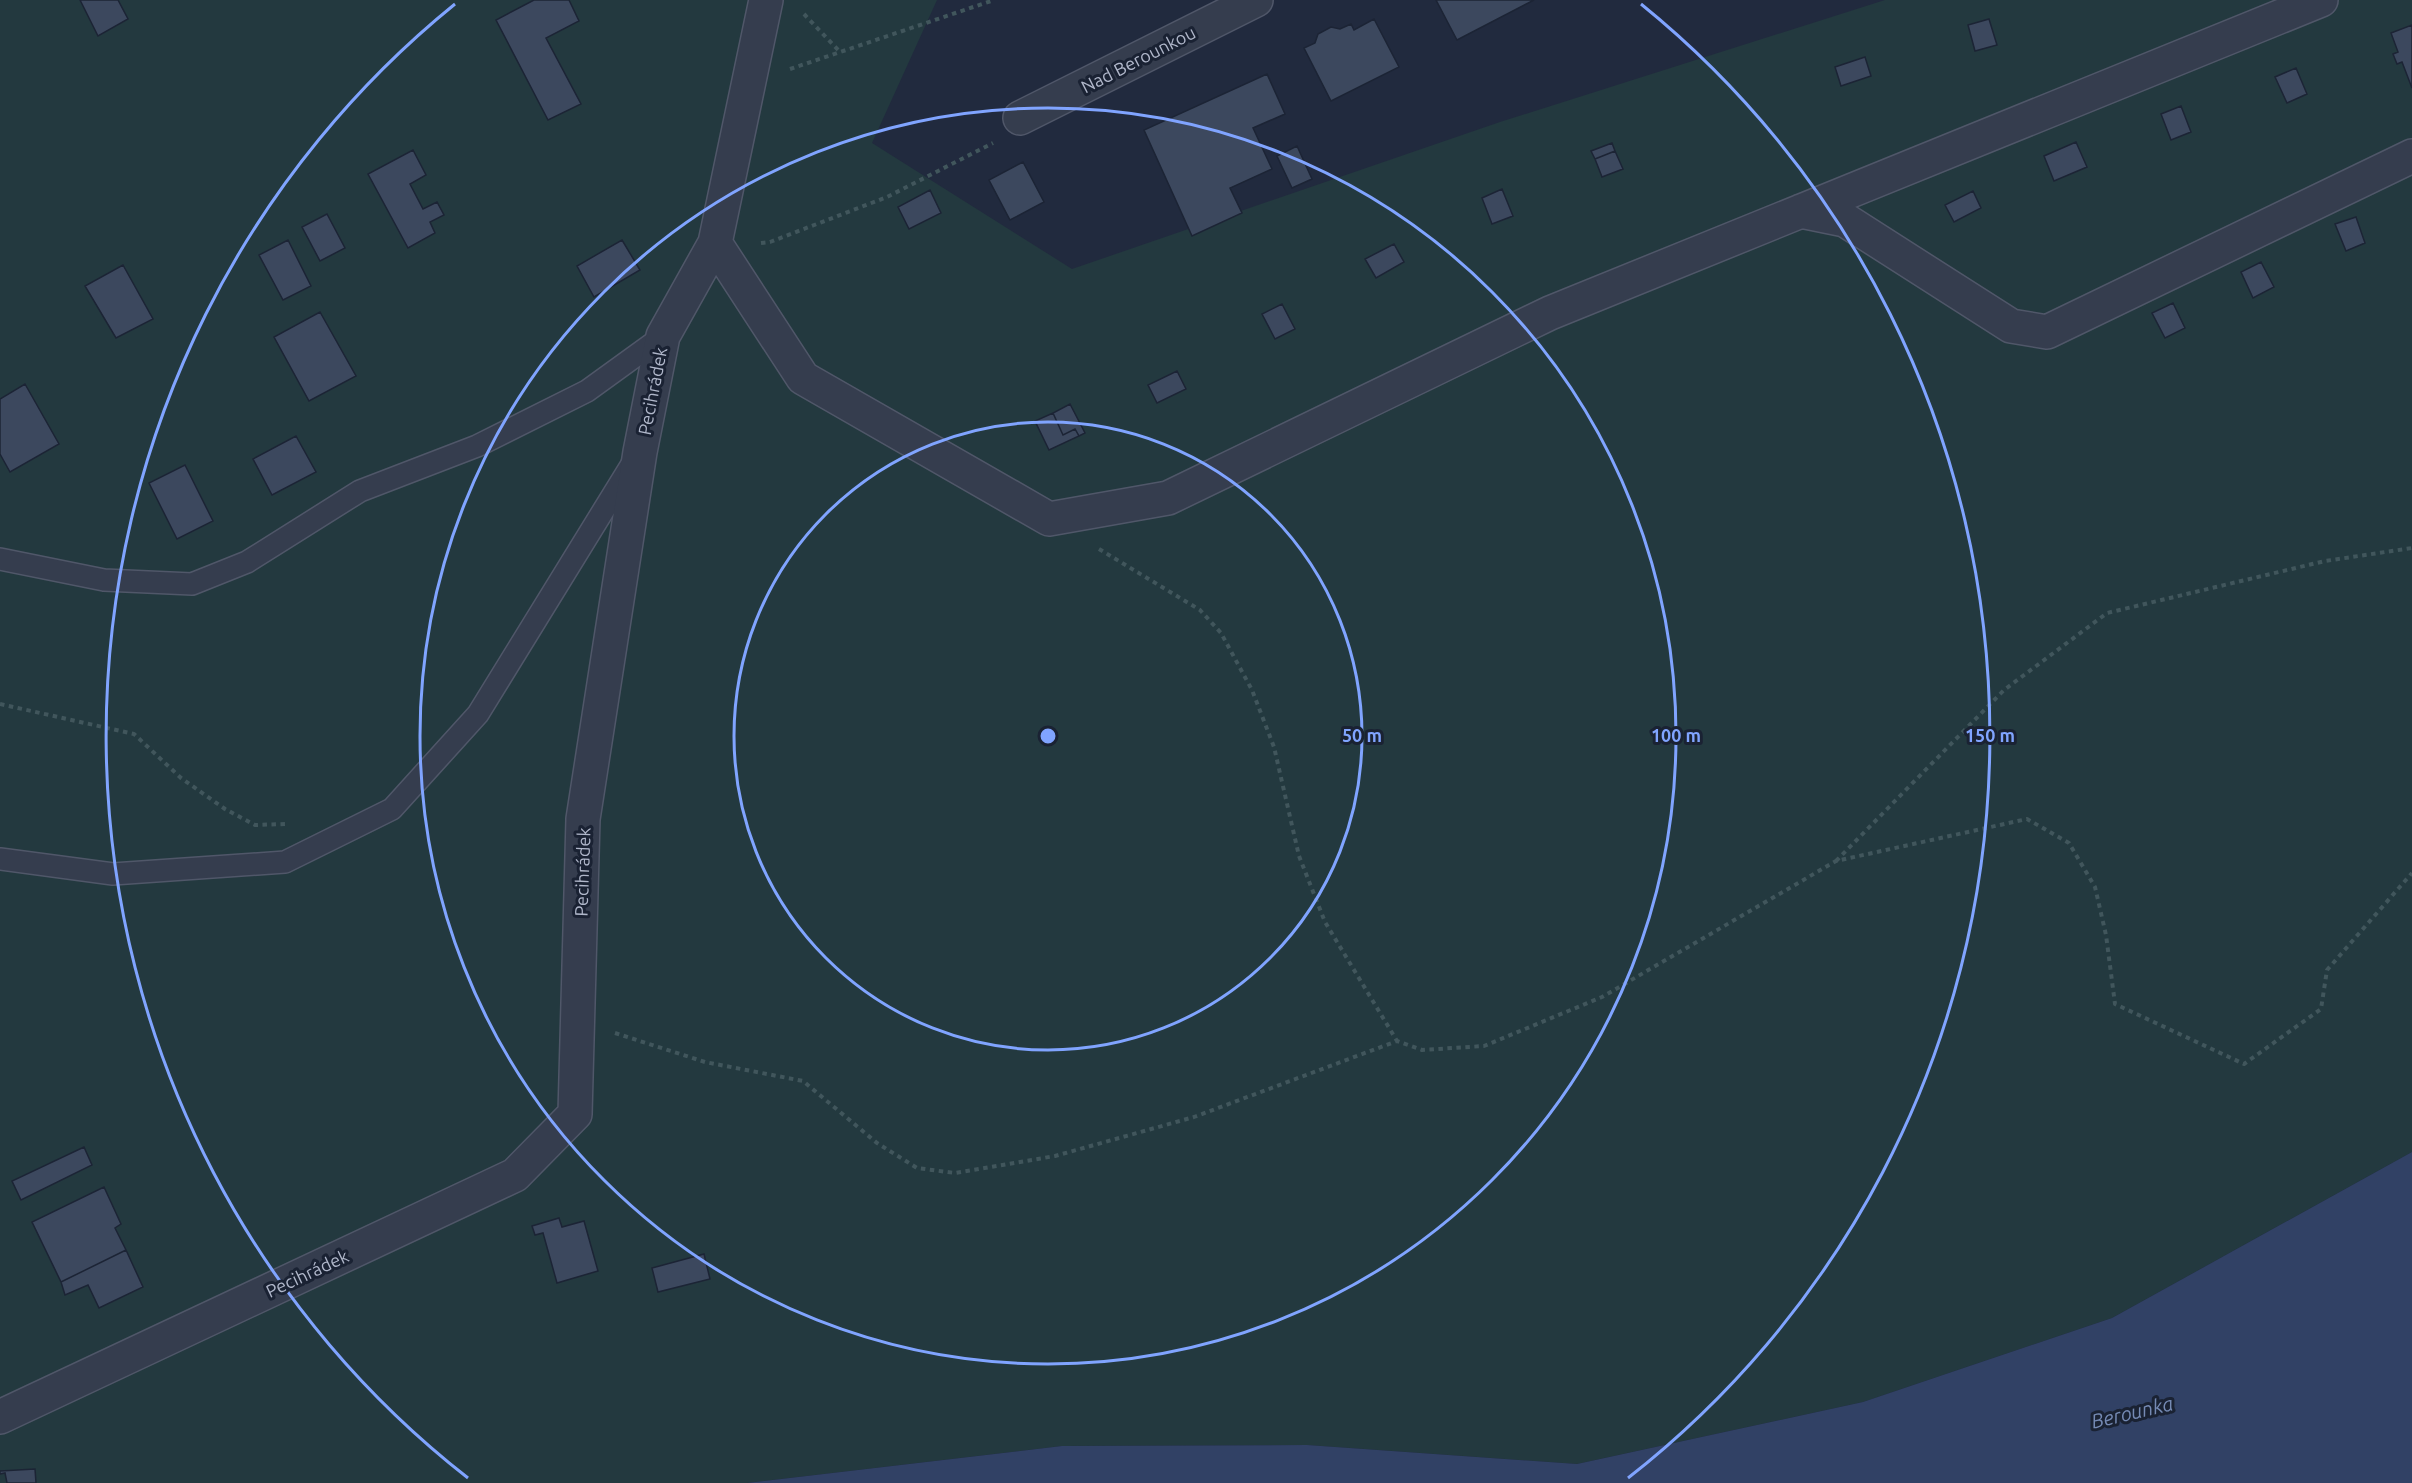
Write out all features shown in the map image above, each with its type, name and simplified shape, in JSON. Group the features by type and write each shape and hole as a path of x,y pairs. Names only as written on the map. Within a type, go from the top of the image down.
{"street":[{"name":"Pecihrádek","path":"0,1417 515,1175 574,1114 584,819 640,452 663,336 715,243 766,0"},
{"name":"Nad Berounkou","path":"1020,118 1256,0"},
{"path":"715,243 803,378 1049,519 1168,498 1550,313 2321,0"},
{"path":"1801,211 1845,220 2011,326 2047,332 2412,156"}],"lane":[{"path":"0,559 104,580 192,584 247,562 360,490 477,446 587,391 663,336"},
{"path":"0,859 112,874 285,862 392,809 478,714 640,452"}],"path":[{"path":"749,83 994,0"},
{"path":"798,8 840,52"},
{"path":"715,243 770,242 887,197 1017,131 1020,118"},
{"path":"1049,519 1200,610 1221,633 1252,690 1274,747 1299,856 1325,922 1397,1041 1422,1050 1484,1046 1602,998 1836,861 2004,690 2107,613 2325,561 2412,548"},
{"path":"0,704 134,734 181,778 225,809 255,825 289,824"},
{"path":"1836,861 2027,819 2069,843 2095,887 2106,935 2115,1004 2244,1064 2320,1009 2327,970 2412,873"},
{"path":"577,1021 705,1062 803,1081 877,1143 917,1168 955,1173 1055,1156 1194,1117 1397,1041"}],"green space":[{"path":"0,0 937,0 872,143 1072,269 1500,122 1885,0 2412,0 2412,1152 2112,1318 1863,1402 1577,1464 1307,1445 1062,1446 747,1483 0,1483"}],"water":[{"name":"Berounka","path":"2412,1152 2412,1483 747,1483 1062,1446 1307,1445 1577,1464 1863,1402 2112,1318"}],"building":[{"path":"80,0 118,0 128,19 98,36"},
{"path":"534,0 569,0 579,21 546,38 581,104 548,120 496,20"},
{"path":"1436,0 1534,0 1457,40"},
{"path":"1374,19 1399,67 1331,101 1304,48 1315,43 1318,34 1331,27 1340,29 1351,24 1354,30"},
{"path":"1989,19 1997,45 1975,51 1968,25"},
{"path":"2412,25 2412,88 2402,62 2397,64 2393,54 2398,52 2391,33"},
{"path":"1865,57 1871,76 1841,86 1835,67"},
{"path":"2296,68 2307,94 2287,103 2275,77"},
{"path":"1267,74 1285,114 1253,128 1272,169 1230,188 1242,213 1192,236 1144,130"},
{"path":"2181,106 2191,132 2171,140 2161,114"},
{"path":"2076,142 2087,167 2054,181 2044,156"},
{"path":"1612,143 1615,151 1595,159 1591,151"},
{"path":"1297,146 1312,179 1292,188 1277,156"},
{"path":"413,150 426,175 410,184 423,209 437,202 444,215 430,222 435,233 408,248 368,174"},
{"path":"1615,151 1623,169 1602,177 1595,159"},
{"path":"1023,162 1044,202 1010,220 989,180"},
{"path":"1502,189 1513,216 1492,224 1482,198"},
{"path":"930,190 941,213 909,229 898,207"},
{"path":"1973,191 1981,208 1954,222 1945,205"},
{"path":"327,214 345,248 320,261 302,227"},
{"path":"2356,217 2365,243 2346,251 2335,224"},
{"path":"288,240 311,286 283,300 259,255"},
{"path":"622,240 640,270 594,297 577,266"},
{"path":"1394,244 1404,262 1376,278 1365,259"},
{"path":"2261,262 2274,287 2253,298 2241,272"},
{"path":"123,265 153,319 116,338 85,286"},
{"path":"2173,303 2185,328 2165,338 2152,313"},
{"path":"1282,304 1295,329 1275,339 1262,314"},
{"path":"320,312 356,376 309,401 274,337"},
{"path":"1177,371 1186,389 1157,403 1148,385"},
{"path":"25,384 59,444 10,472 0,454 0,399"},
{"path":"1070,404 1085,433 1079,436 1075,429 1063,435 1053,413"},
{"path":"1053,413 1063,435 1075,429 1079,436 1049,450 1035,421"},
{"path":"296,436 316,472 272,495 253,459"},
{"path":"185,465 213,521 177,539 149,483"},
{"path":"84,1147 92,1165 21,1200 12,1181"},
{"path":"104,1187 121,1224 115,1228 126,1250 61,1282 32,1222"},
{"path":"559,1218 562,1227 584,1221 598,1271 557,1283 543,1233 535,1235 532,1226"},
{"path":"126,1250 143,1287 99,1308 88,1285 65,1295 61,1282"},
{"path":"704,1254 710,1279 658,1292 652,1268"},
{"path":"35,1469 36,1483 7,1483 5,1473 0,1474 0,1471"}]}
